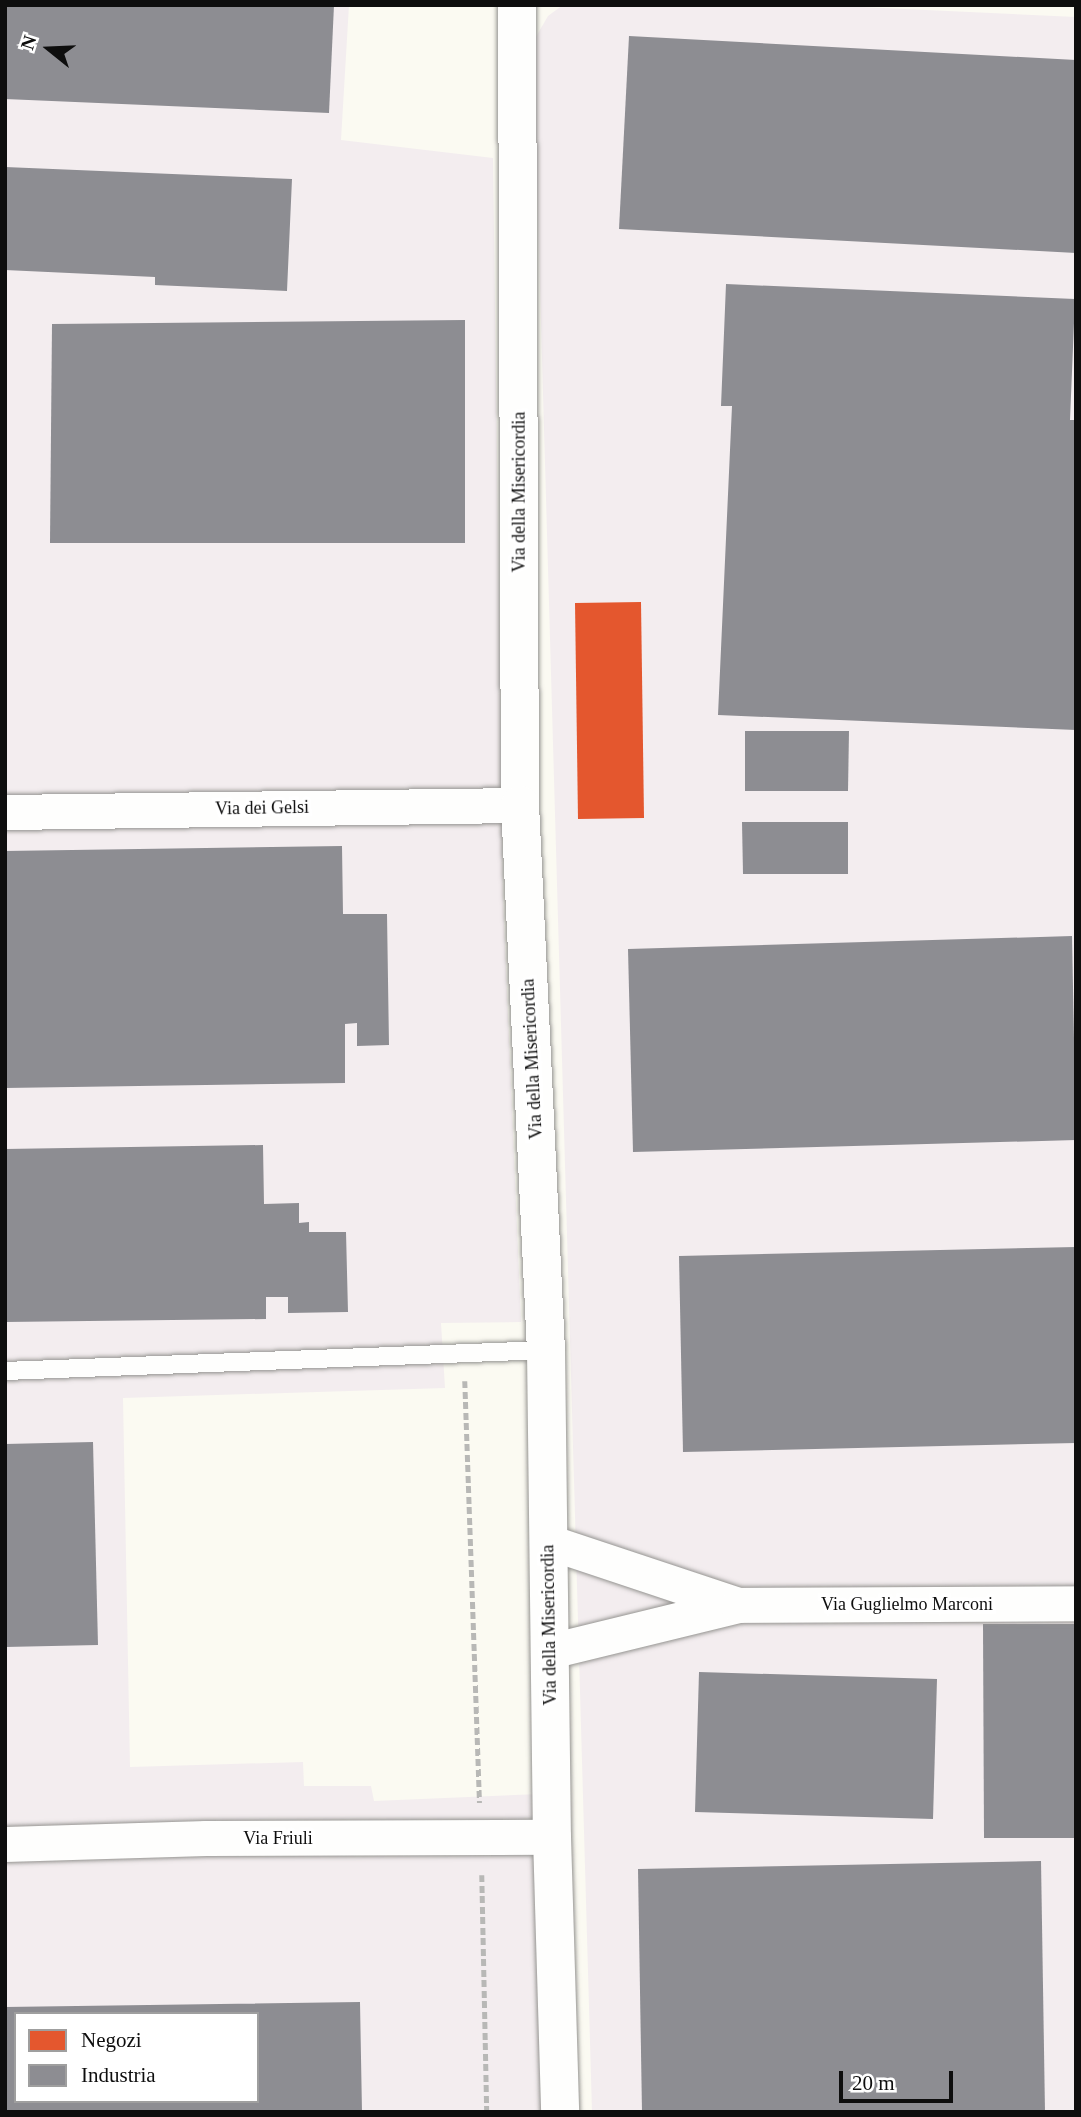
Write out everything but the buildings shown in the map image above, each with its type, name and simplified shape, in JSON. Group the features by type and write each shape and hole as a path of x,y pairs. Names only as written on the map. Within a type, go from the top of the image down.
{"street":[{"name":"Via della Misericordia","path":"517,5 520,805 546,1350 552,1837 560,2112"},
{"name":"Via dei Gelsi","path":"5,812 520,805"},
{"name":"Via Guglielmo Marconi","path":"549,1542 738,1605"},
{"name":"Via Guglielmo Marconi","path":"550,1651 738,1605 1076,1603"},
{"name":"Via Friuli","path":"5,1844 206,1838 552,1837"}],"lane":[{"path":"5,1371 546,1350"}],"path":[{"path":"464,1353 481,1837 487,2112"}],"shaded area":[{"path":"5,5 349,5 341,140 493,158 503,897 521,1322 441,1323 445,1388 123,1398 130,1767 303,1762 304,1786 371,1786 374,1801 540,1794 547,2112 5,2112"},
{"path":"563,5 818,5 1076,17 1076,2112 592,2112 533,42 548,16"}]}
